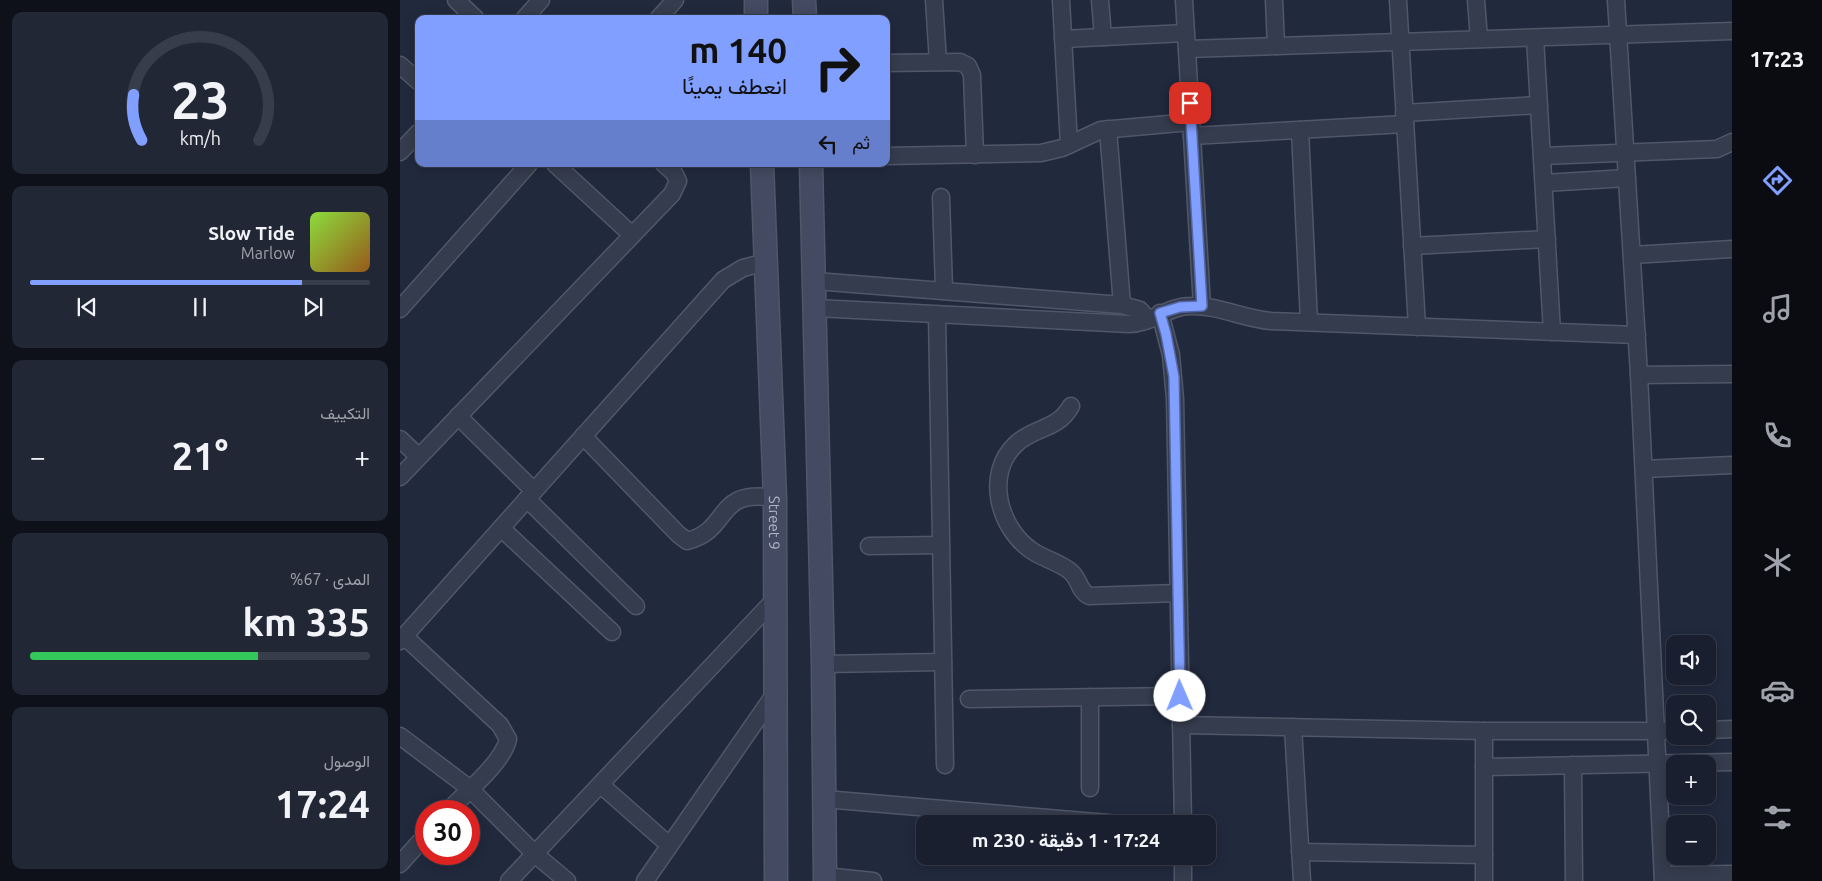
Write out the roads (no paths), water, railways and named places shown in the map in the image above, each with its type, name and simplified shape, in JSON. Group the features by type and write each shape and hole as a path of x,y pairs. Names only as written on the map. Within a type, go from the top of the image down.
{"main road":[{"path":"756,0 756,15"},
{"path":"804,0 805,15"},
{"name":"Street 9","path":"762,167 775,498 776,881"},
{"path":"811,167 816,308 823,664 824,879"}],"street":[{"path":"456,0 472,15"},
{"path":"528,15 541,0"},
{"path":"662,15 675,0"},
{"path":"934,0 938,62"},
{"path":"1060,0 1068,145"},
{"path":"1100,0 1103,37"},
{"path":"1184,0 1202,306"},
{"path":"1274,0 1276,46"},
{"path":"1398,0 1417,327"},
{"path":"1476,0 1479,40"},
{"path":"1616,0 1640,375 1663,878 1706,878 1732,874"},
{"path":"1063,39 1103,37 1276,46 1732,31"},
{"path":"1535,38 1552,332"},
{"path":"890,63 960,62 971,70 975,155"},
{"path":"400,65 415,78"},
{"path":"890,156 1041,153 1068,145 1095,131 1108,129 1300,130 1539,105"},
{"path":"1108,129 1122,305"},
{"path":"1300,130 1309,322"},
{"path":"400,152 415,136"},
{"path":"1542,156 1625,151 1717,149 1732,142"},
{"path":"400,309 521,167"},
{"path":"558,167 632,236"},
{"path":"400,477 675,190 676,177 667,167"},
{"path":"1544,183 1627,178"},
{"path":"941,197 944,289"},
{"path":"1412,246 1547,239"},
{"path":"1632,255 1732,249"},
{"path":"458,800 499,758 508,739 500,725 402,638 723,280 743,268 766,262"},
{"path":"815,281 944,289 1122,305 1154,316 1166,334 1174,377 1182,815"},
{"path":"816,308 1128,324 1180,307 1202,306 1246,318 1417,327 1637,335"},
{"path":"937,315 945,765"},
{"path":"1640,375 1732,374"},
{"path":"1071,406 1056,424 1023,438 1004,460 998,489 1001,509 1010,528 1031,550 1071,572 1080,588 1089,596 1178,593"},
{"path":"458,416 636,606"},
{"path":"583,436 687,541 710,531 726,509 745,496 756,495 775,498"},
{"path":"400,439 419,457"},
{"path":"1644,469 1732,465"},
{"path":"501,528 612,632"},
{"path":"869,546 941,545"},
{"path":"509,881 536,855 776,598"},
{"path":"823,664 943,662"},
{"path":"646,881 776,692"},
{"path":"969,698 1180,696"},
{"path":"1090,697 1090,788"},
{"path":"1180,725 1484,731 1666,732"},
{"path":"1293,727 1302,881"},
{"path":"1716,730 1732,729"},
{"path":"1484,731 1484,881"},
{"path":"400,736 469,788 536,855 567,881"},
{"path":"1484,767 1732,762"},
{"path":"1573,766 1574,881"},
{"path":"601,785 669,845"},
{"path":"824,799 1013,815"},
{"path":"403,853 415,844"},
{"path":"1300,852 1484,855"},
{"path":"1183,865 1183,881"},
{"path":"824,879 873,881"}]}
